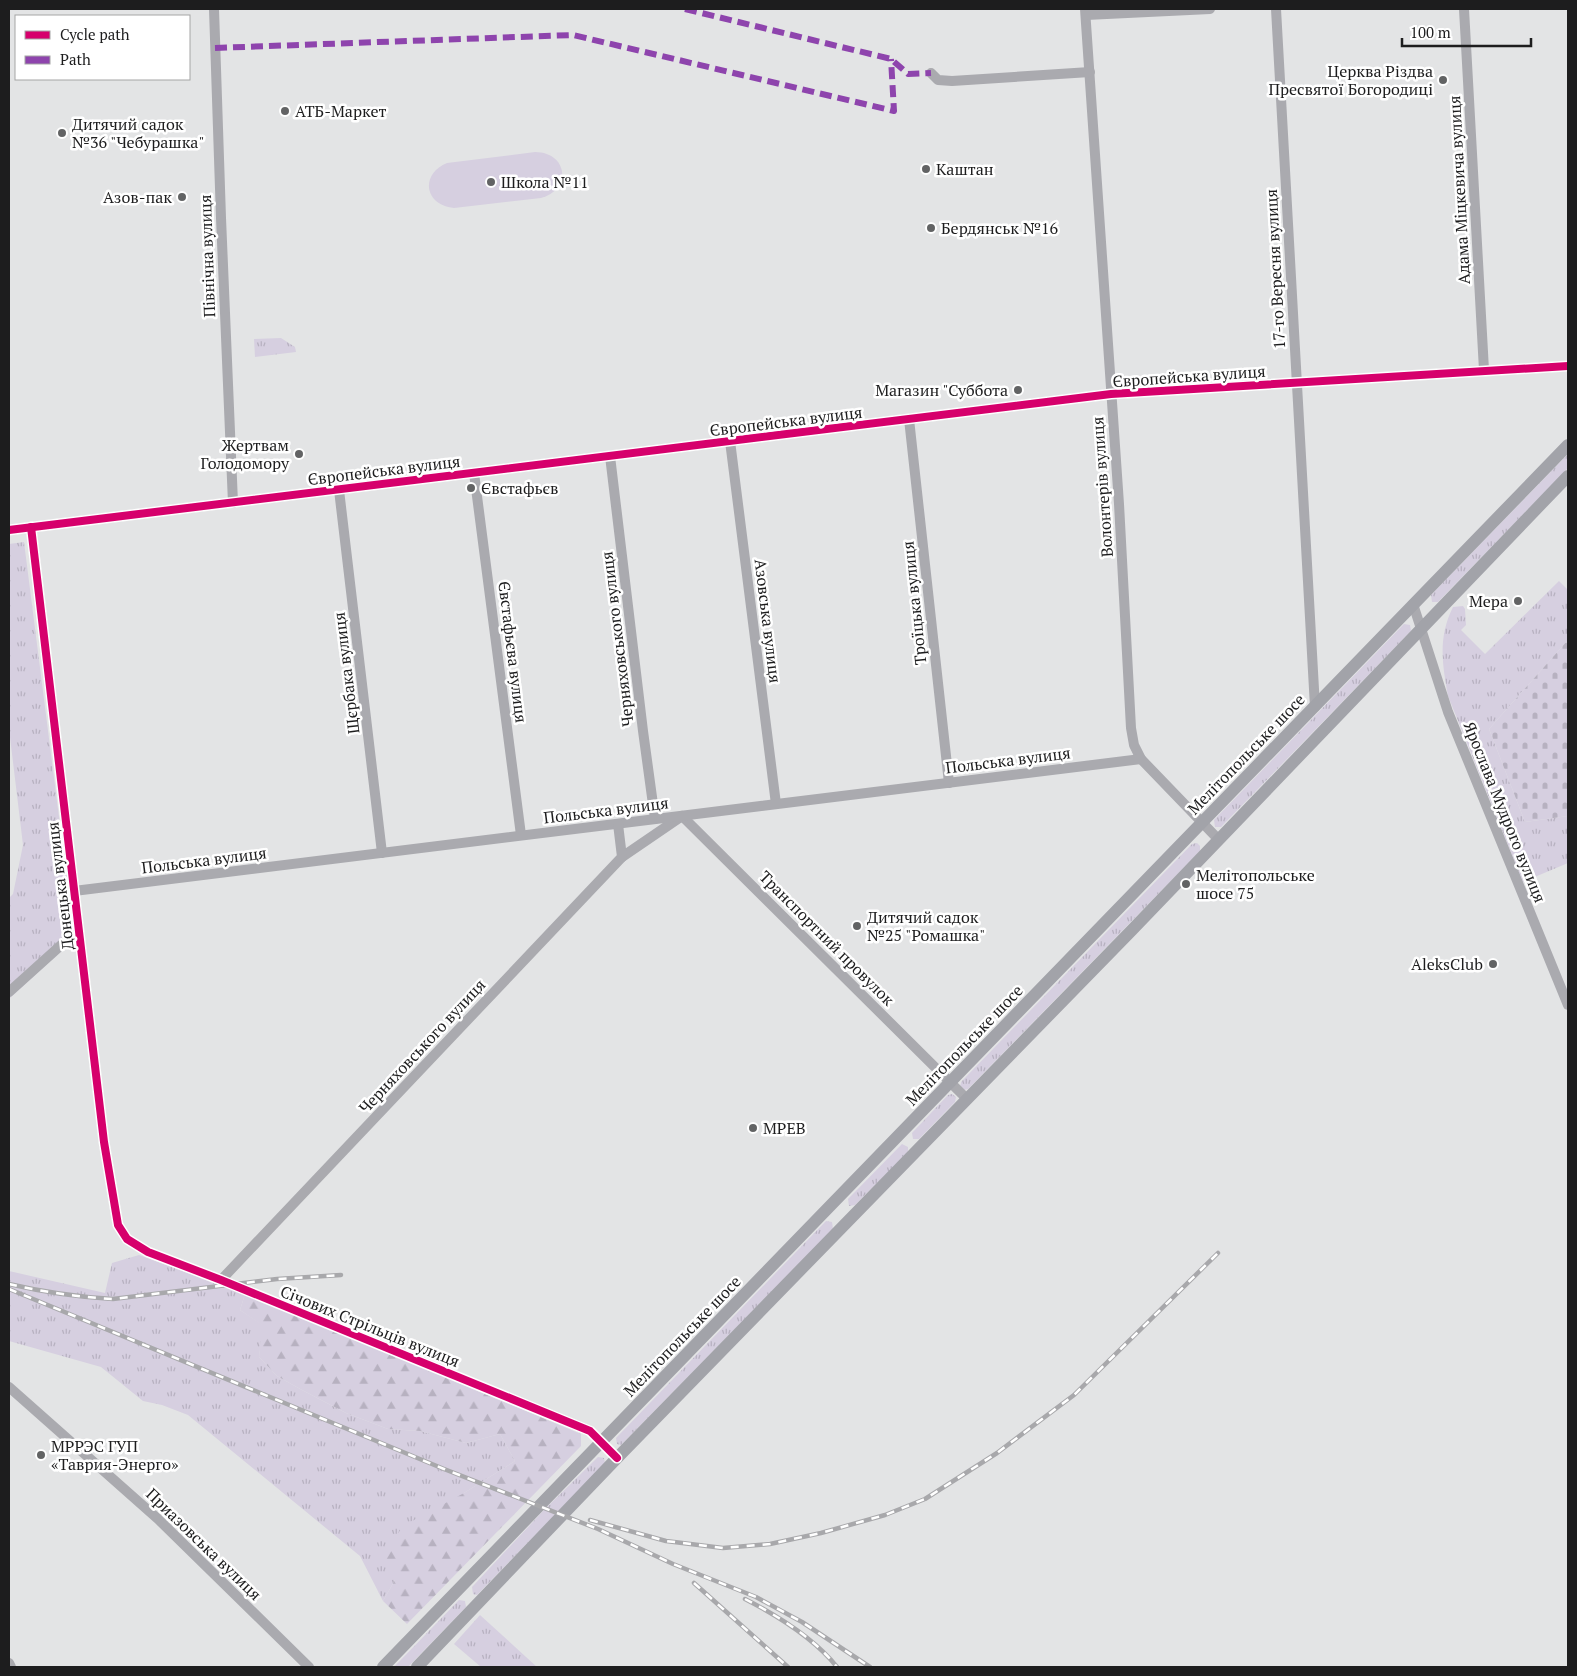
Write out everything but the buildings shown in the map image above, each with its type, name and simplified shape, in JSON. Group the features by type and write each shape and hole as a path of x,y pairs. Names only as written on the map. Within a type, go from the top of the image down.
{"main road":[{"name":"Мелітопольське шосе","path":"383,1667 1568,445"},
{"path":"417,1667 617,1458 968,1100 1568,476"}],"street":[{"name":"Північна вулиця","path":"214,9 233,503"},
{"path":"1086,12 1210,9"},
{"name":"17-го Вересня вулиця","path":"1276,9 1315,707"},
{"name":"Адама Міцкевича вулиця","path":"1464,9 1484,370"},
{"name":"Волонтерів вулиця","path":"1086,12 1131,728 1134,745 1141,759 1219,840"},
{"path":"931,73 938,80 952,81 1090,72"},
{"name":"Європейська вулиця","path":"9,530 1111,394 1568,366"},
{"name":"Троїцька вулиця","path":"909,419 949,782"},
{"name":"Азовська вулиця","path":"730,441 776,804"},
{"name":"Черняховського вулиця","path":"610,456 643,731 656,819"},
{"name":"Євстафьєва вулиця","path":"474,473 521,836"},
{"name":"Щєрбака вулиця","path":"339,490 382,853"},
{"name":"Донецька вулиця","path":"31,527 104,1142 118,1226 127,1239"},
{"name":"Ярослава Мудрого вулиця","path":"1413,604 1448,712 1568,1005"},
{"name":"Польська вулиця","path":"74,891 1141,759"},
{"name":"Черняховського вулиця","path":"221,1280 622,857 682,816"},
{"name":"Транспортний провулок","path":"682,816 968,1100"},
{"path":"618,824 622,857"},
{"path":"9,992 79,929"},
{"name":"Січових Стрільців вулиця","path":"127,1239 148,1252 590,1431 617,1458"},
{"name":"Приазовська вулиця","path":"9,1387 158,1519 309,1667"},
{"path":"9,1663 11,1667"}],"green space":[{"path":"535,152 554,158 562,172 562,179 558,187 541,198 454,208 444,206 431,195 429,181 432,174 447,163"},
{"path":"281,338 295,347 296,352 255,357 254,339"},
{"path":"1568,454 1568,468 1438,602 1432,602 1431,595"},
{"path":"24,542 73,927 58,954 9,999 9,898 13,894 23,845 9,729 9,544"},
{"path":"1559,581 1568,590 1568,640 1489,729 1525,822 1568,816 1568,863 1523,882 1448,696 1443,661 1443,640 1448,618 1453,607 1463,606 1465,609 1466,625 1461,630 1485,654"},
{"path":"1404,624 1410,625 1411,631 1221,827 1215,827 1214,820"},
{"path":"1568,640 1568,816 1525,822 1489,729"},
{"path":"1197,843 1200,846 1200,851 968,1089 964,1090 960,1087 961,1082 1192,844"},
{"path":"952,1094 956,1097 955,1102 919,1139 913,1139 912,1133 948,1095"},
{"path":"902,1144 908,1147 908,1152 855,1205 849,1206 848,1199"},
{"path":"826,1221 832,1222 833,1229 621,1445 617,1444 616,1438"},
{"path":"139,1255 245,1294 240,1310 263,1325 259,1357 277,1376 302,1390 346,1413 388,1429 420,1431 466,1443 500,1434 515,1461 464,1493 395,1580 383,1601 360,1556 188,1415 162,1405 143,1401 101,1367 9,1341 9,1271 105,1293 112,1263"},
{"path":"245,1294 581,1434 581,1446 407,1624 383,1601 395,1580 381,1559 403,1526 464,1493 515,1461 500,1434 466,1443 420,1431 388,1429 346,1413 277,1376 259,1357 262,1325 240,1310"},
{"path":"598,1457 604,1458 605,1463 477,1595 473,1594 472,1587 544,1510"},
{"path":"459,1600 465,1601 466,1607 408,1667 394,1667"},
{"path":"480,1615 537,1667 481,1667 454,1644"}],"railway":[{"path":"590,1520 666,1541 723,1548 770,1544 821,1533 885,1515 925,1499 997,1453 1074,1395 1218,1253"},
{"path":"9,1284 61,1294 113,1299 277,1279 341,1275"},
{"path":"9,1289 444,1469 598,1529 673,1564 756,1597 802,1622 870,1667"},
{"path":"694,1583 788,1667"},
{"path":"745,1599 795,1628 828,1656 837,1667"}],"marked path":[{"path":"685,9 891,59 908,74 931,73"},
{"path":"215,48 573,35 894,111 891,59"}],"cycle path":[{"path":"9,530 1111,394 1568,366"},
{"path":"31,527 104,1142 118,1225 127,1239 148,1252 590,1431 617,1458"}],"place":[{"name":"Церква Різдва Пресвятої Богородиці","path":"1443,80"},
{"name":"АТБ-Маркет","path":"285,111"},
{"name":"Дитячий садок №36 \"Чебурашка\"","path":"62,133"},
{"name":"Каштан","path":"926,169"},
{"name":"Школа №11","path":"491,182"},
{"name":"Азов-пак","path":"182,197"},
{"name":"Бердянськ №16","path":"931,228"},
{"name":"Магазин \"Суббота","path":"1018,390"},
{"name":"Жертвам Голодомору","path":"299,454"},
{"name":"Євстафьєв","path":"471,488"},
{"name":"Мера","path":"1518,601"},
{"name":"Мелітопольське шосе 75","path":"1186,884"},
{"name":"Дитячий садок №25 \"Ромашка\"","path":"857,926"},
{"name":"AleksClub","path":"1493,964"},
{"name":"МРЕВ","path":"753,1128"},
{"name":"МРРЭС ГУП «Таврия-Энерго»","path":"41,1455"}]}
